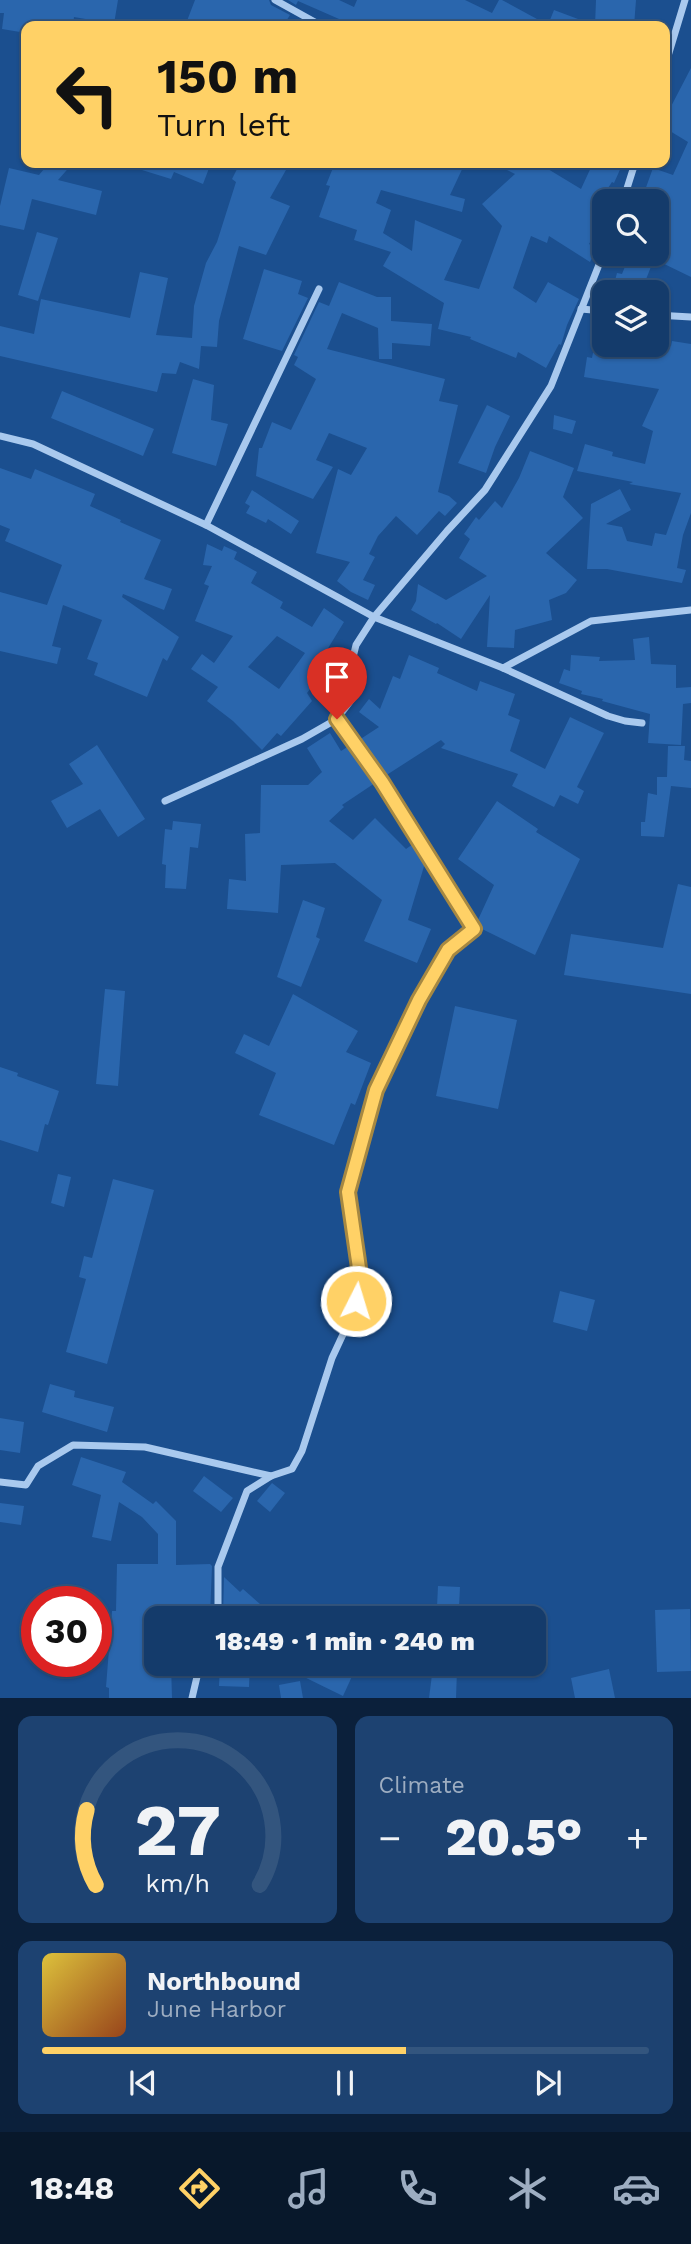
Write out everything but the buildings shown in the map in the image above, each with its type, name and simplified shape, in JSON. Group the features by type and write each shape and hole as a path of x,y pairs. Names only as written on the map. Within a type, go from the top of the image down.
{"street":[{"path":"275,0 313,21"},
{"path":"670,49 685,0"},
{"path":"627,189 633,168"},
{"path":"165,801 302,740 337,719 352,699 347,682 356,645 374,617 485,490 551,386 598,266"},
{"path":"206,524 319,289"},
{"path":"581,309 592,310"},
{"path":"669,315 691,317"},
{"path":"0,436 33,444 206,524 374,617 503,668 608,716 642,723"},
{"path":"503,668 591,621 691,610"},
{"path":"218,1606 218,1567 247,1491 271,1476 292,1469 302,1451 332,1358 352,1315 360,1287 348,1192 376,1090 419,1000 448,950 474,929 382,782 337,719"},
{"path":"0,1482 26,1485 38,1466 73,1445 145,1447 271,1476"},
{"path":"192,1698 197,1676"}],"route":[{"path":"337,719 382,782 474,929 448,950 419,1000 376,1090 348,1192 359,1268 360,1287 356,1301"}]}
